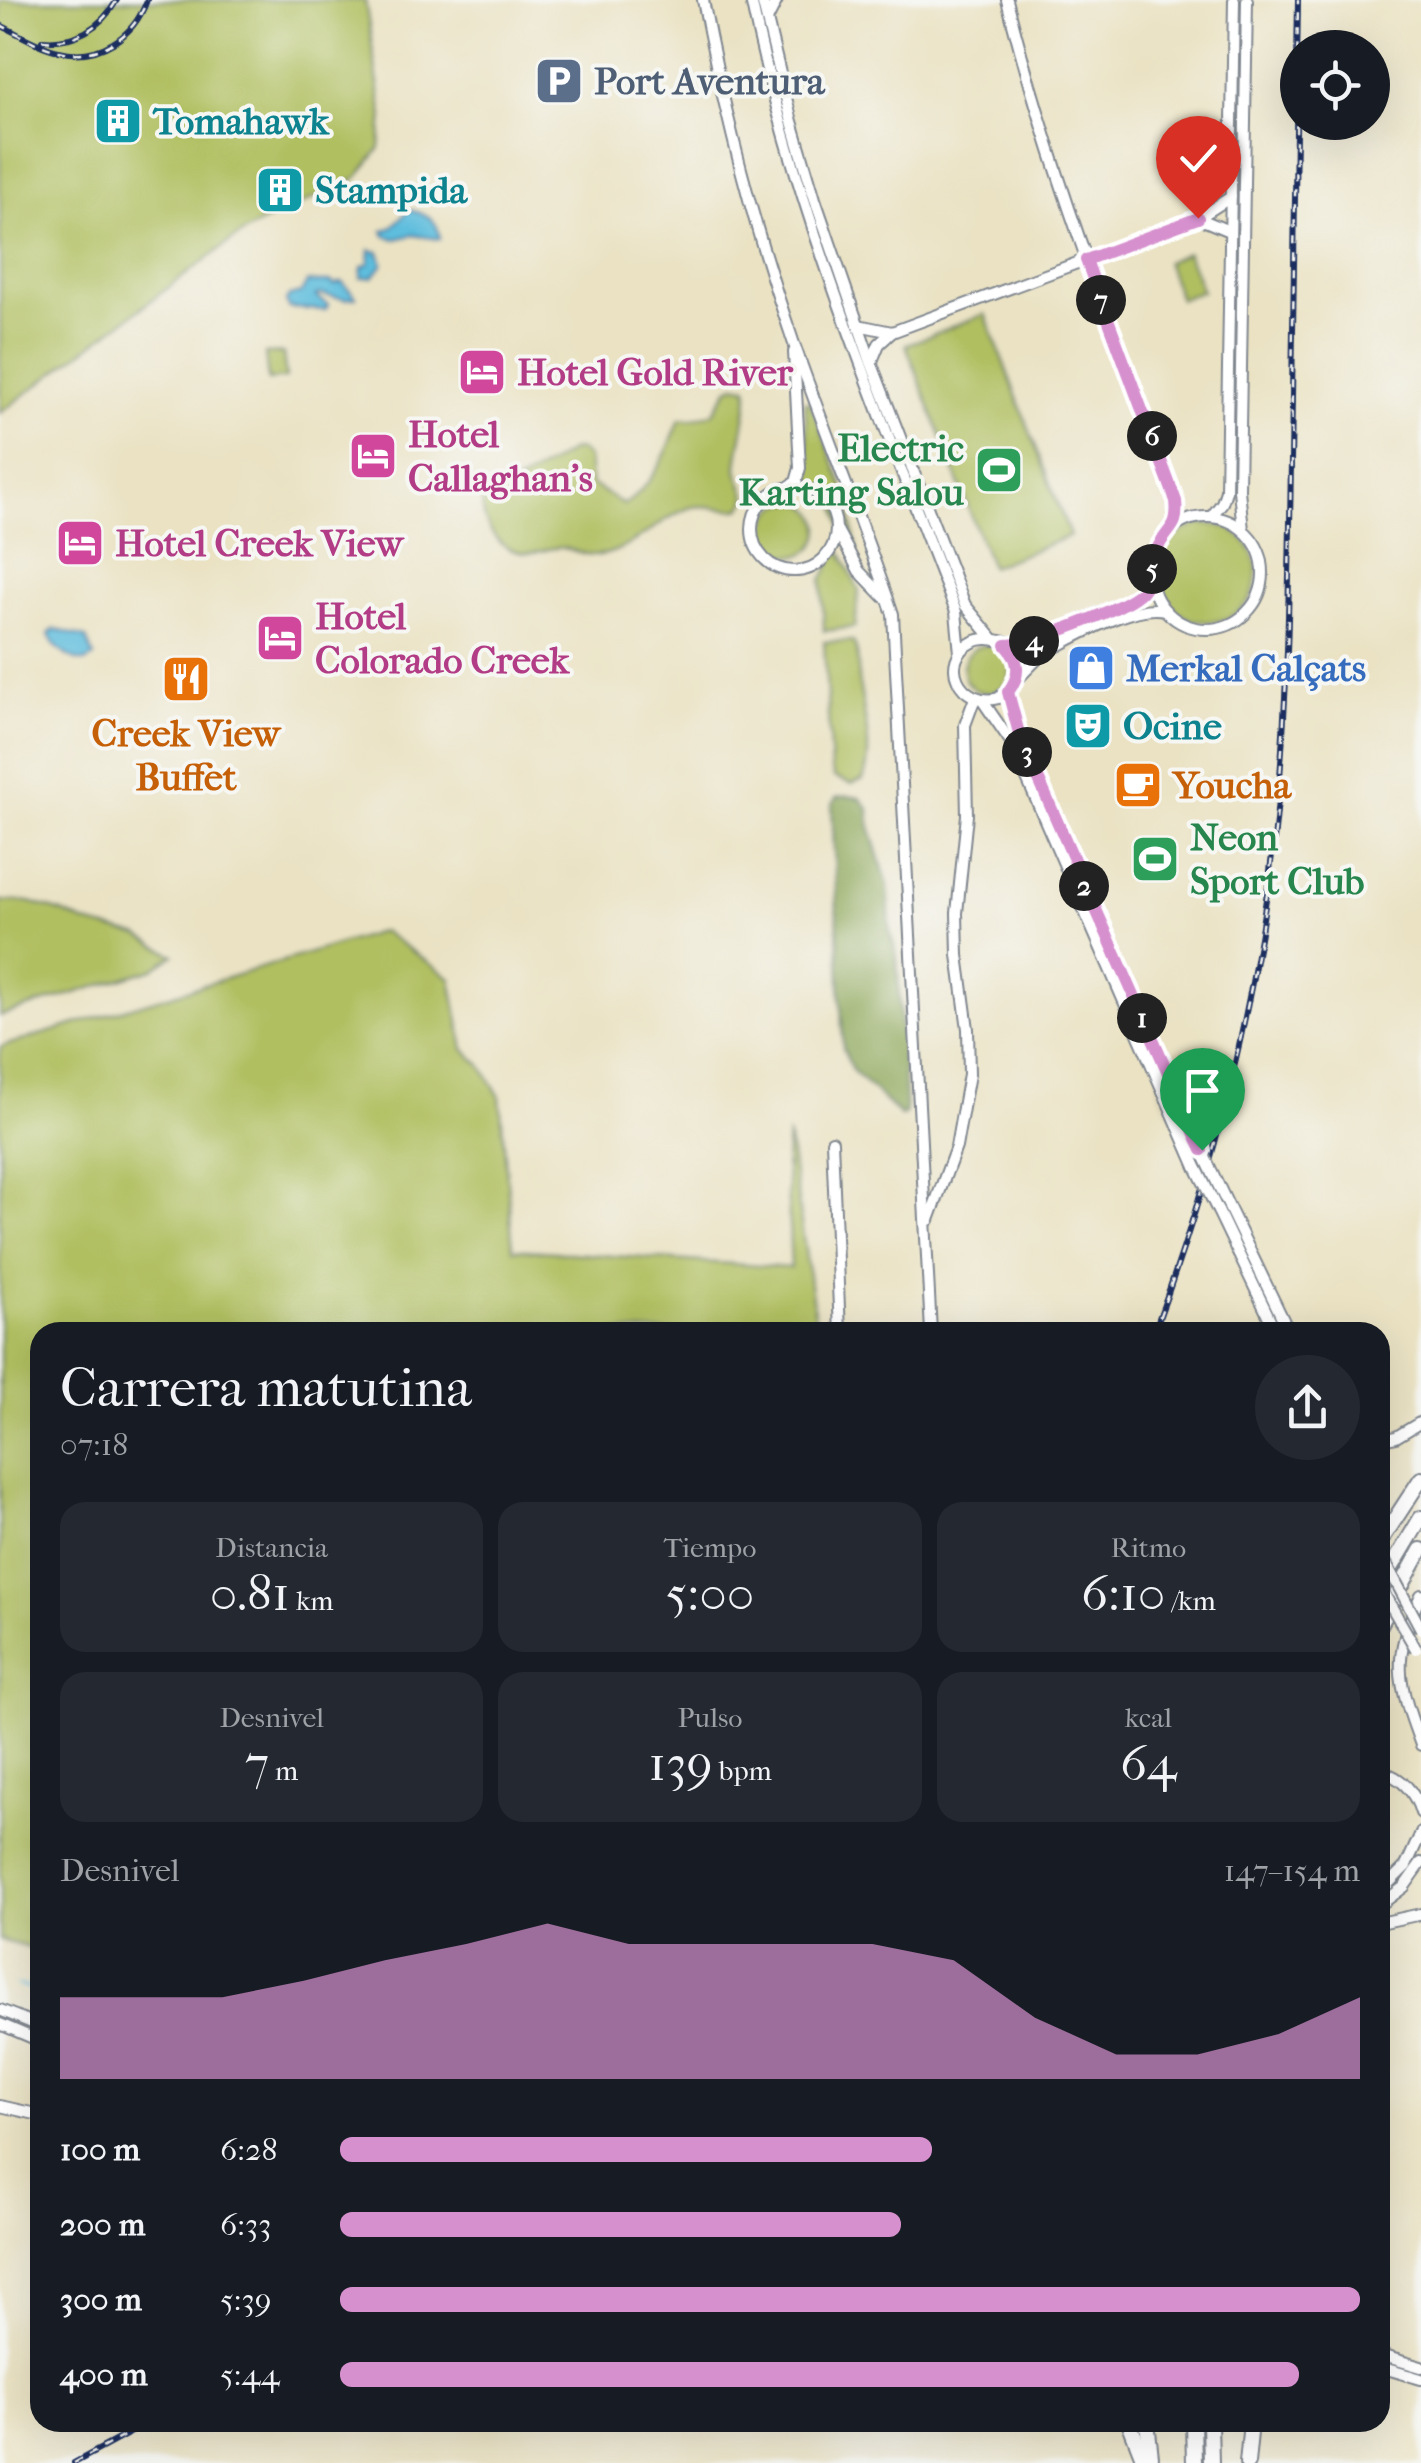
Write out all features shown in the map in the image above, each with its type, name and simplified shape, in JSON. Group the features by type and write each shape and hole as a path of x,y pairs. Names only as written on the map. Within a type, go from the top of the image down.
{"highway":[{"path":"1390,1527 1421,1479"},
{"path":"1390,1570 1421,1518"},
{"path":"1390,1607 1421,1550"},
{"path":"1134,2432 1148,2463"},
{"path":"1147,2432 1148,2463"},
{"path":"1193,2432 1194,2463"},
{"path":"1210,2432 1211,2463"},
{"path":"1248,2463 1250,2432"}],"street":[{"path":"702,0 740,172 793,342 893,614 930,1322"},
{"path":"751,0 803,201 846,327 956,612 960,653"},
{"path":"762,0 810,183 871,362 965,605 993,639 1006,645 1016,660 1016,678"},
{"path":"766,20 777,0"},
{"path":"1008,0 1034,104 1086,260 1176,501 1175,527"},
{"path":"1212,517 1226,491 1234,0"},
{"path":"1243,530 1239,490 1247,0"},
{"path":"871,362 879,344 892,332 1198,218 1231,197"},
{"path":"1198,218 1229,231"},
{"path":"858,325 892,332"},
{"path":"793,342 800,468 796,482 763,500 753,520 753,539 757,550 774,566 796,571 818,564 834,545 836,520"},
{"path":"786,487 812,490 823,498 836,520 840,539 860,571 888,602"},
{"path":"1176,501 1198,518"},
{"path":"1006,645 1034,641 1130,600 1152,577 1155,553 1175,527 1198,518 1228,521 1243,530 1259,552 1263,569 1262,587 1247,612 1226,626 1208,629 1180,622 1165,610 1152,577"},
{"path":"979,699 999,698 1008,692 1016,678 1040,656 1062,643 1145,608 1165,610"},
{"path":"993,639 977,640 960,653 956,678 964,691 979,699 1010,742 1196,1167 1271,1322"},
{"path":"1008,692 1020,737 1202,1150 1284,1322"},
{"path":"926,1236 930,1213 956,1147 969,1074 957,913 968,815 964,725 979,699"},
{"path":"832,1141 840,1322"},
{"path":"1390,1438 1421,1422"},
{"path":"1390,1571 1421,1630"},
{"path":"1421,1595 1408,1623 1399,1663 1402,1691 1421,1745"},
{"path":"1390,1604 1418,1653"},
{"path":"1390,1774 1408,1787 1421,1814"},
{"path":"1390,1882 1406,1866 1421,1833"},
{"path":"1390,1898 1404,1887 1421,1864"},
{"path":"1390,1921 1421,1914"},
{"path":"0,2010 30,2022"},
{"path":"0,2024 30,2037"},
{"path":"0,2106 30,2113"},
{"path":"1390,2357 1421,2367"},
{"path":"1390,2370 1421,2379"}],"green space":[{"path":"0,0 365,0 383,116 380,148 357,178 260,223 231,241 0,413"},
{"path":"1187,253 1202,291 1180,299 1166,262"},
{"name":"Electric Karting Salou","path":"985,314 1070,536 991,567 906,345"},
{"path":"283,353 286,378 268,380 265,354"},
{"path":"735,385 747,387 748,393 737,467 747,498 742,508 689,508 625,547 601,555 559,548 521,552 502,544 489,528 482,497 521,481 573,450 582,451 588,458 591,484 624,505 651,478 680,419 713,413"},
{"path":"810,401 846,494 858,556 845,535 833,499 810,480 805,402"},
{"path":"793,502 812,510 820,529 812,548 793,556 774,548 766,529 774,510"},
{"path":"1208,524 1227,527 1243,538 1254,554 1254,592 1243,608 1227,619 1208,622 1189,619 1173,608 1162,592 1159,573 1162,554 1173,538 1189,527"},
{"path":"839,548 859,590 855,627 824,631 822,580"},
{"path":"853,641 868,757 863,780 851,784 834,777 831,769 824,642"},
{"path":"987,645 1004,652 1011,669 1004,686 987,693 970,686 963,669 970,652"},
{"path":"836,798 860,798 869,809 870,826 888,885 890,932 897,957 906,1114 901,1116 852,1070 843,1048 832,806"},
{"path":"0,901 30,902 86,923 139,936 174,955 153,969 0,1016"},
{"path":"382,931 451,978 464,1049 481,1065 500,1097 513,1249 791,1268 788,1133 816,1322 30,1322 30,1948 0,1940 0,1047"}],"water":[{"path":"409,210 430,218 440,239 385,236 383,231"},
{"path":"370,250 379,252 383,264 373,277 361,278 362,267 369,264"},
{"path":"307,282 342,282 356,297 319,294 316,296 328,305 325,310 289,308 289,296 301,293"},
{"path":"55,629 86,638 94,657 85,662 63,652 49,634"}],"waterway":[{"path":"17,1985 30,1988"}],"railway":[{"path":"42,40 65,39 86,32 117,0"},
{"path":"0,25 52,49 87,52 101,49 124,35 147,0"},
{"path":"1158,1322 1195,1212 1229,1090 1255,966 1274,840 1288,604 1298,0"},
{"path":"74,2463 131,2432"}],"place":[{"name":"Port Aventura","path":"559,81"},
{"name":"Tomahawk","path":"118,121"},
{"name":"Stampida","path":"280,190"},
{"name":"Hotel Gold River","path":"482,372"},
{"name":"Hotel Callaghan's","path":"373,456"},
{"name":"Electric Karting Salou","path":"999,470"},
{"name":"Hotel Creek View","path":"80,543"},
{"name":"Hotel Colorado Creek","path":"280,638"},
{"name":"Merkal Calçats","path":"1091,668"},
{"name":"Creek View Buffet","path":"186,679"},
{"name":"Ocine","path":"1088,726"},
{"name":"Youcha","path":"1138,785"},
{"name":"Neon Sport Club","path":"1155,859"}],"route":[{"path":"1198,218 1086,260 1176,501 1175,527 1159,546 1152,577 1137,596 1034,641 1006,645 1017,664 1016,678 1008,692 1020,737 1202,1150"}]}
